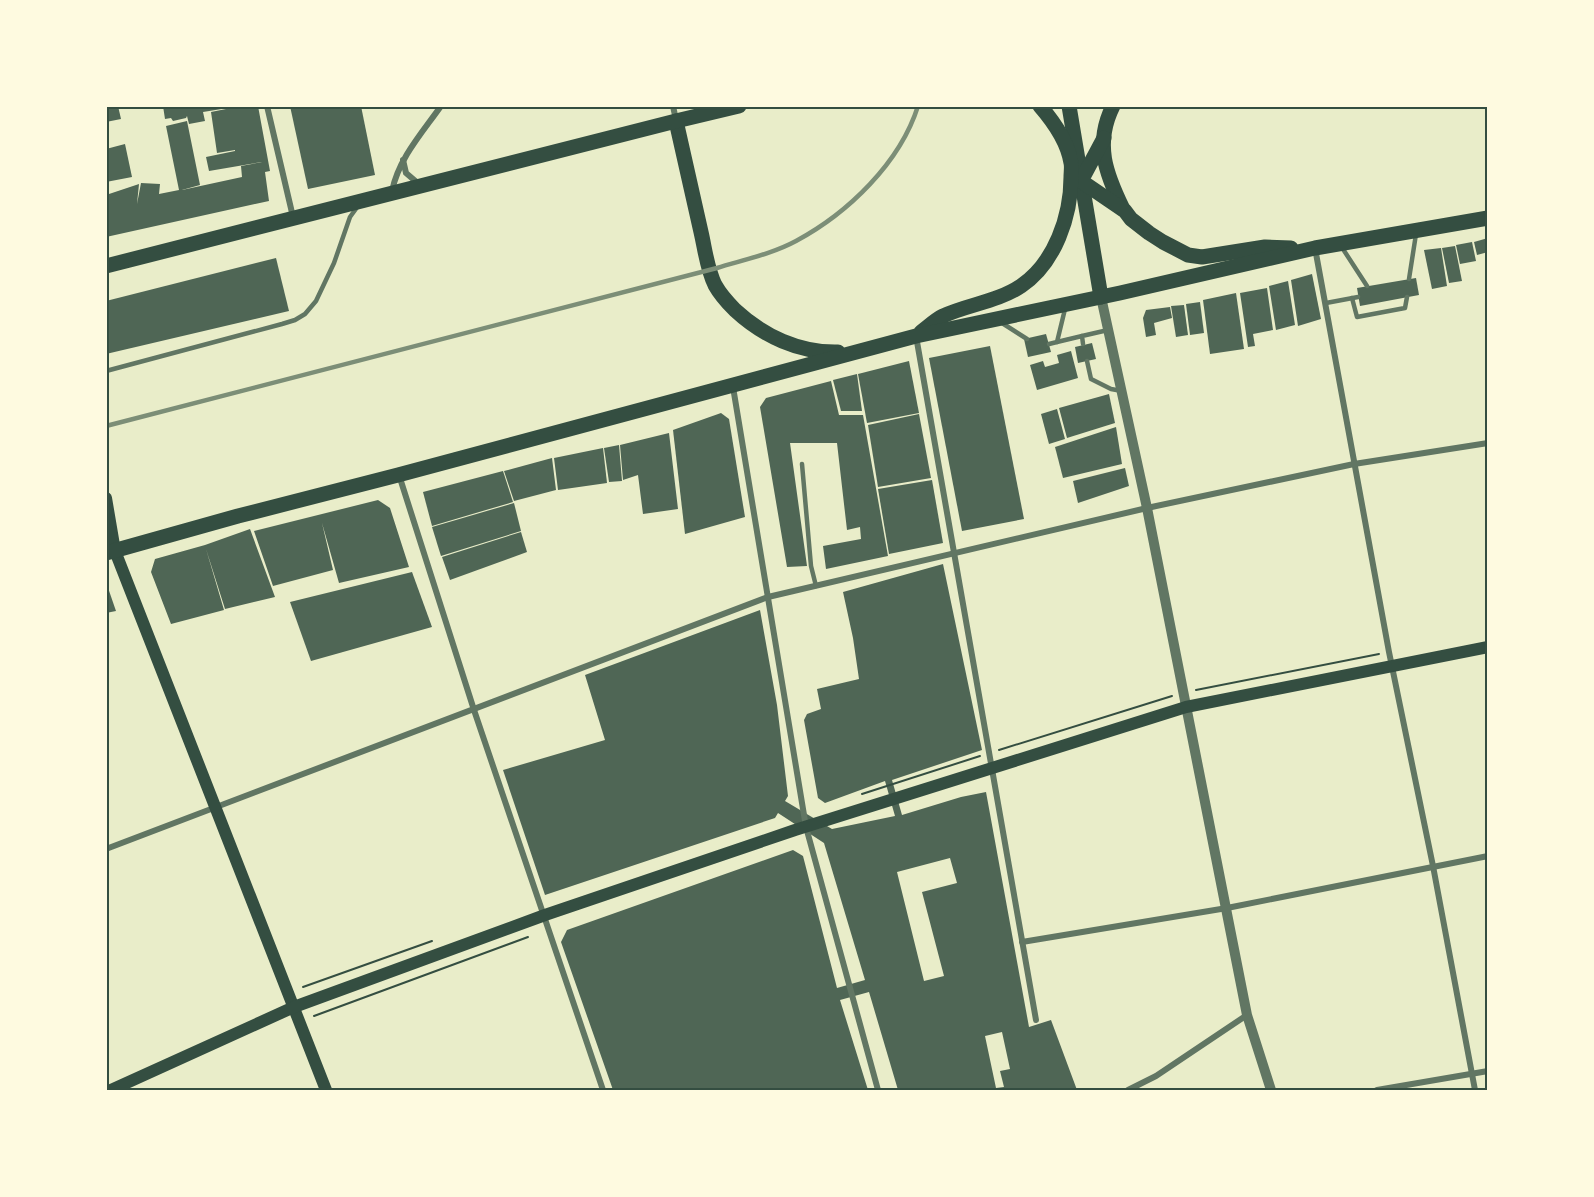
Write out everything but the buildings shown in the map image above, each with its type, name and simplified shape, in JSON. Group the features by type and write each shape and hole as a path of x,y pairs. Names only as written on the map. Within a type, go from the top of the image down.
{"main road":[{"path":"106,266 422,186 674,114 739,106"},
{"path":"916,336 942,316 998,299 1021,286 1041,267 1055,245 1065,219 1071,190 1071,163 1062,137 1040,106"},
{"path":"1069,106 1101,297"},
{"path":"1113,106 1108,117 1103,153 1109,180 1125,211"},
{"path":"674,114 710,269 715,286 727,302 749,323 773,338 802,348 827,352 862,351"},
{"path":"1081,181 1104,138"},
{"path":"1081,181 1125,211 1162,242 1188,255 1202,257 1265,248 1315,248"},
{"path":"111,552 238,516 916,336 997,320 1315,248 1488,218"},
{"path":"106,498 111,552 216,808 326,1090"},
{"path":"111,1090 294,1007 544,915 806,827 1186,707 1488,647"}],"street":[{"path":"267,106 294,219"},
{"path":"391,194 395,176 403,159 441,106"},
{"path":"403,159 406,173 422,186"},
{"path":"1315,248 1474,1090"},
{"path":"1101,297 1148,508 1247,1015 1271,1090"},
{"path":"916,336 1036,1020"},
{"path":"733,384 806,827 878,1090"},
{"path":"106,849 768,597 1148,508 1354,464 1488,443"},
{"path":"398,475 474,710 603,1090"},
{"path":"1022,942 1227,908 1488,856"},
{"path":"1128,1090 1156,1076 1247,1015"},
{"path":"1377,1090 1488,1071"}],"lane":[{"path":"106,371 282,324 305,314 316,301 334,263 350,217 361,202"},
{"path":"1410,279 1417,229"},
{"path":"1340,243 1366,286"},
{"path":"1326,303 1358,297"},
{"path":"1352,298 1357,317 1405,308 1407,297"},
{"path":"1057,342 1066,303"},
{"path":"997,320 1027,339"},
{"path":"1048,344 1108,330"},
{"path":"1082,336 1083,344"},
{"path":"1087,361 1091,379 1122,391"},
{"path":"802,464 811,566 816,586"}],"railway":[{"path":"106,426 717,268 777,250 796,241 834,216 870,184 899,147 918,106"}]}
